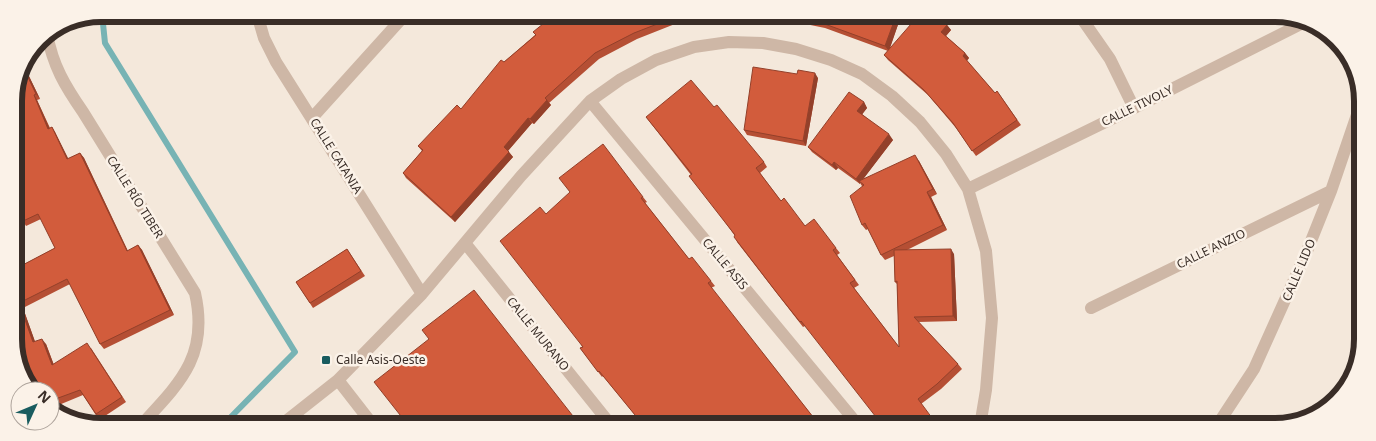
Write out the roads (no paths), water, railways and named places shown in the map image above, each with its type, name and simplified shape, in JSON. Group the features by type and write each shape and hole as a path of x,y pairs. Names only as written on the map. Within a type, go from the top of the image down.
{"street":[{"name":"CALLE CATANIA","path":"260,23 264,38 276,62 422,294"},
{"path":"312,118 397,23"},
{"path":"1085,23 1110,59 1134,108"},
{"name":"CALLE TIVOLY","path":"968,189 1297,26"},
{"path":"290,418 338,380 422,294 521,176 590,101 622,79 656,60 694,47 729,42 763,43 796,49 831,60 862,74 892,96 920,122 946,154 968,189 986,251 992,318 986,390 981,418"},
{"name":"CALLE RÍO TIBER","path":"49,43 55,66 68,90 195,293 198,307 199,334 197,346 190,364 175,388 148,418"},
{"name":"CALLE ASIS","path":"590,101 852,418"},
{"name":"CALLE LIDO","path":"1222,418 1254,369 1308,251 1331,191 1354,121"},
{"name":"CALLE ANZIO","path":"1092,308 1331,191"},
{"name":"CALLE MURANO","path":"465,243 605,418"},
{"path":"338,380 368,418"}],"waterway":[{"path":"103,23 105,43 295,352 230,418"}],"place":[{"name":"Calle Asis-Oeste","path":"326,360"}]}
